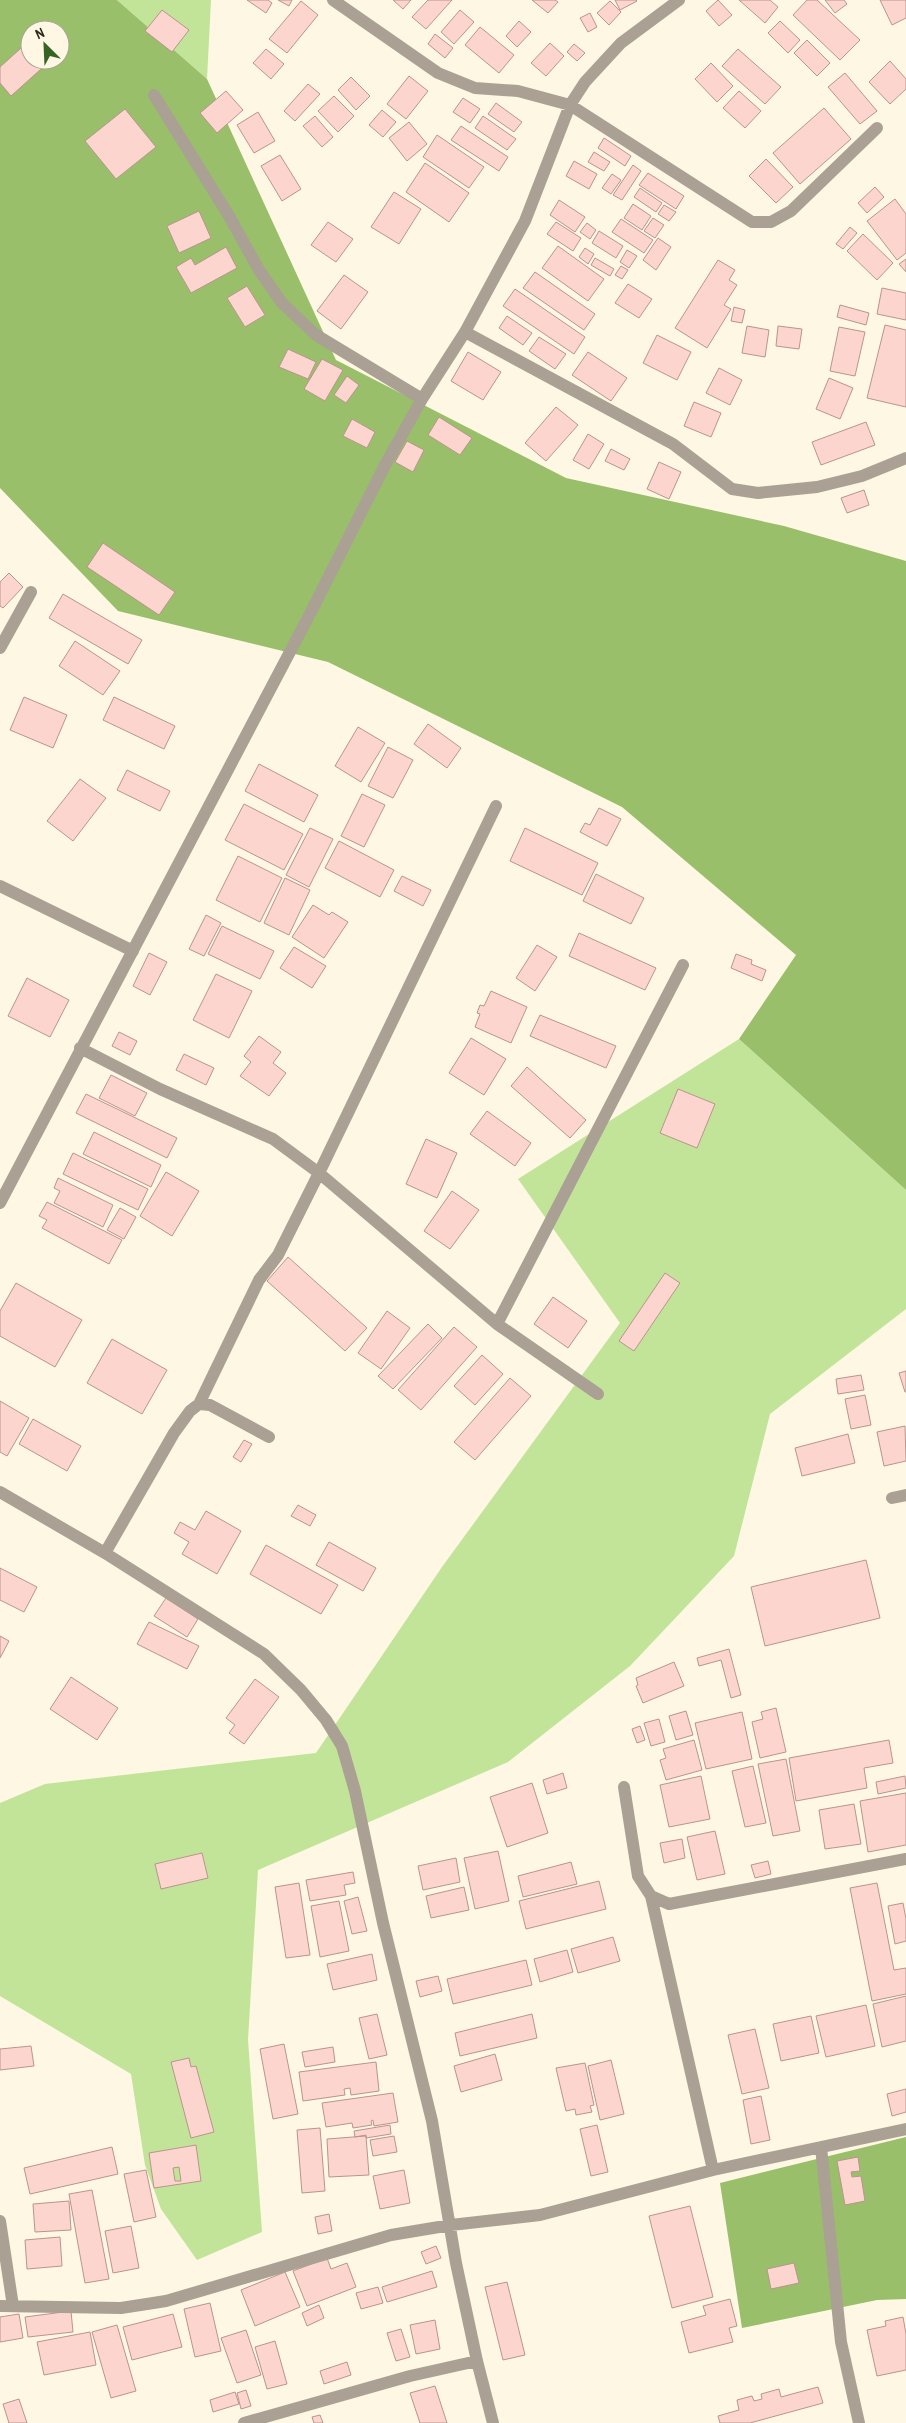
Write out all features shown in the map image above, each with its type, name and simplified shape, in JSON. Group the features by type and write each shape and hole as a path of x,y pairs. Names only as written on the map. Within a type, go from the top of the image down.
{"street":[{"path":"333,0 438,73 475,88 518,91 570,105 752,222 771,222 791,211 877,128"},
{"path":"0,1203 312,610 385,465 422,399 465,332 525,221 570,105 585,82 621,43 665,4 679,0"},
{"path":"154,95 229,216 259,270 282,303 316,335 422,399"},
{"path":"465,332 674,444 732,490 758,493 817,487 862,476 906,458"},
{"path":"0,648 31,592"},
{"path":"105,1553 174,1433 190,1411 199,1404 260,1280 278,1255 496,806"},
{"path":"0,886 133,951"},
{"path":"497,1324 683,966"},
{"path":"80,1048 160,1089 273,1139 319,1173 497,1324 598,1394"},
{"path":"199,1404 210,1405 269,1437"},
{"path":"0,1492 105,1553 264,1654 314,1705 342,1746 355,1791 383,1923 432,2121 456,2263 477,2362 493,2423"},
{"path":"892,1498 906,1494"},
{"path":"624,1787 638,1876 651,1896 714,2170"},
{"path":"651,1896 669,1904 906,1859"},
{"path":"0,2306 121,2308 166,2300 391,2235 451,2225 540,2215 714,2170 906,2130"},
{"path":"821,2148 841,2342 860,2423"},
{"path":"0,2221 13,2306"},
{"path":"244,2423 410,2376 477,2362"}],"green space":[{"path":"0,0 117,0 207,79 336,360 566,478 784,526 906,561 906,1190 739,1039 796,955 622,807 328,662 118,611 0,488"},
{"path":"117,0 211,0 207,79"},
{"path":"739,1039 906,1190 906,1309 770,1414 734,1556 630,1666 508,1762 258,1870 248,2040 262,2232 197,2260 161,2209 145,2165 131,2074 0,1996 0,1803 45,1784 316,1753 442,1567 620,1323 518,1179"},
{"path":"906,2137 906,2299 877,2300 742,2328 720,2183"}],"building":[{"path":"247,0 268,0 272,3 266,13"},
{"path":"278,0 292,0 289,6"},
{"path":"393,0 411,0 403,9"},
{"path":"428,0 452,0 426,29 412,17"},
{"path":"532,0 555,0 558,2 548,13"},
{"path":"615,0 636,0 637,1 620,10"},
{"path":"718,0 732,15 719,26 706,11"},
{"path":"739,0 770,0 778,7 765,23"},
{"path":"807,0 817,0 860,40 840,60 793,15"},
{"path":"825,0 844,0 847,4 835,13"},
{"path":"880,0 906,0 906,18 892,25"},
{"path":"301,1 318,15 287,53 269,39"},
{"path":"610,1 621,12 609,25 597,13"},
{"path":"162,10 189,30 172,52 145,31"},
{"path":"460,10 474,22 454,44 441,32"},
{"path":"590,13 597,27 588,32 580,18"},
{"path":"519,21 531,32 517,47 506,36"},
{"path":"780,21 800,40 788,53 768,33"},
{"path":"480,27 514,55 499,73 465,45"},
{"path":"435,34 453,48 445,58 428,44"},
{"path":"807,40 830,63 817,76 794,53"},
{"path":"550,43 564,56 546,76 531,63"},
{"path":"574,44 585,53 577,61 567,52"},
{"path":"20,49 20,70 40,70 11,96 0,83 0,67"},
{"path":"266,49 284,64 271,79 253,63"},
{"path":"738,49 781,87 765,104 722,66"},
{"path":"890,61 906,79 906,89 890,104 869,82"},
{"path":"711,63 733,86 717,102 695,79"},
{"path":"845,73 877,111 860,124 828,87"},
{"path":"409,76 428,91 406,119 387,104"},
{"path":"351,77 370,96 356,110 338,90"},
{"path":"308,84 320,94 295,121 284,111"},
{"path":"226,91 243,110 217,133 200,113"},
{"path":"739,91 761,111 745,128 723,108"},
{"path":"334,96 354,116 338,132 318,111"},
{"path":"463,98 480,109 470,123 453,112"},
{"path":"496,103 522,122 514,132 488,114"},
{"path":"824,108 851,139 800,184 773,153"},
{"path":"125,109 156,147 116,179 85,141"},
{"path":"382,110 396,122 383,137 369,125"},
{"path":"258,112 275,141 254,153 237,125"},
{"path":"315,116 333,137 322,147 303,126"},
{"path":"483,116 516,139 507,150 475,128"},
{"path":"409,122 427,144 407,161 389,138"},
{"path":"461,126 508,157 499,171 451,140"},
{"path":"437,135 484,167 469,188 423,157"},
{"path":"604,138 631,156 625,166 598,148"},
{"path":"594,152 610,162 604,171 588,162"},
{"path":"280,155 301,189 282,201 261,166"},
{"path":"766,159 793,187 776,203 749,176"},
{"path":"574,161 597,174 589,189 566,176"},
{"path":"425,163 469,193 449,222 406,192"},
{"path":"633,165 641,171 622,200 613,195"},
{"path":"648,173 684,196 676,209 639,185"},
{"path":"612,174 621,180 611,194 602,188"},
{"path":"875,187 884,197 867,213 858,203"},
{"path":"640,188 662,203 656,212 634,197"},
{"path":"394,192 421,209 399,244 371,227"},
{"path":"895,199 906,214 906,253 897,260 867,221"},
{"path":"559,200 585,217 575,232 550,215"},
{"path":"633,204 651,216 642,230 624,218"},
{"path":"664,205 676,212 669,221 658,214"},
{"path":"199,211 211,238 179,253 167,226"},
{"path":"653,218 664,225 655,238 644,231"},
{"path":"621,219 653,240 644,253 612,232"},
{"path":"328,222 353,239 336,262 311,245"},
{"path":"556,222 581,238 573,251 547,234"},
{"path":"587,223 596,230 590,239 580,232"},
{"path":"850,227 857,233 843,249 836,244"},
{"path":"599,231 623,246 616,258 592,243"},
{"path":"863,234 893,263 877,280 847,251"},
{"path":"658,238 671,247 656,270 643,260"},
{"path":"558,246 604,279 588,301 542,268"},
{"path":"226,247 237,268 191,293 176,267 191,258 195,265"},
{"path":"585,248 594,254 588,264 579,257"},
{"path":"627,250 637,256 629,268 620,262"},
{"path":"595,258 614,269 610,276 591,265"},
{"path":"906,259 906,272 899,264"},
{"path":"718,260 735,270 729,280 737,285 724,305 731,309 707,348 675,328"},
{"path":"621,266 628,270 622,279 615,275"},
{"path":"535,272 595,314 584,330 523,288"},
{"path":"344,275 368,292 341,329 317,311"},
{"path":"628,284 652,299 639,318 615,303"},
{"path":"247,286 265,315 245,327 227,298"},
{"path":"882,288 906,293 906,320 877,314"},
{"path":"515,289 585,337 574,354 503,306"},
{"path":"840,305 869,313 866,325 837,317"},
{"path":"734,307 745,310 742,323 731,321"},
{"path":"507,316 532,333 523,345 499,328"},
{"path":"885,325 906,330 906,407 867,398"},
{"path":"747,326 769,330 765,357 742,353"},
{"path":"778,326 802,329 799,349 776,346"},
{"path":"839,327 865,332 855,376 830,371"},
{"path":"657,335 691,352 677,380 643,363"},
{"path":"539,337 566,354 555,369 529,351"},
{"path":"288,349 316,362 308,379 279,367"},
{"path":"468,352 501,372 483,400 451,381"},
{"path":"588,352 627,378 611,401 572,375"},
{"path":"322,359 343,370 325,401 304,389"},
{"path":"719,368 742,380 730,405 706,393"},
{"path":"347,376 359,385 346,403 334,395"},
{"path":"829,378 853,388 840,419 816,409"},
{"path":"694,402 721,413 711,437 684,426"},
{"path":"556,407 578,425 546,461 525,443"},
{"path":"439,417 472,438 460,455 428,435"},
{"path":"352,419 375,432 367,448 343,436"},
{"path":"866,422 875,445 821,465 812,442"},
{"path":"588,434 604,444 589,469 573,460"},
{"path":"407,441 424,450 413,472 395,462"},
{"path":"611,449 630,459 624,470 605,461"},
{"path":"659,462 681,472 669,499 647,489"},
{"path":"864,490 869,505 847,513 841,498"},
{"path":"103,543 175,592 159,615 87,567"},
{"path":"9,573 23,587 3,608 0,606 0,582"},
{"path":"63,594 142,640 128,664 49,618"},
{"path":"75,641 120,671 103,695 59,666"},
{"path":"24,697 67,715 53,748 10,730"},
{"path":"114,697 175,726 164,749 103,720"},
{"path":"428,724 461,748 447,768 414,744"},
{"path":"358,727 385,743 361,782 335,766"},
{"path":"388,747 413,760 393,798 368,786"},
{"path":"259,764 318,795 304,822 245,791"},
{"path":"127,770 170,791 160,811 117,790"},
{"path":"80,779 106,798 73,841 47,821"},
{"path":"362,794 385,805 364,847 341,836"},
{"path":"244,804 303,834 284,870 225,840"},
{"path":"599,808 621,819 607,846 580,832 585,823 590,825"},
{"path":"310,828 333,839 309,887 286,875"},
{"path":"525,828 598,863 582,895 510,861"},
{"path":"339,841 394,870 380,897 325,868"},
{"path":"238,856 282,878 260,922 216,900"},
{"path":"596,874 644,898 631,924 583,901"},
{"path":"402,876 431,890 423,906 394,891"},
{"path":"285,878 310,890 289,935 264,923"},
{"path":"313,905 329,915 332,912 348,922 324,958 292,937"},
{"path":"206,915 221,923 204,956 189,949"},
{"path":"222,926 274,951 260,979 208,954"},
{"path":"579,933 656,968 645,990 569,956"},
{"path":"537,945 557,957 535,991 516,978"},
{"path":"294,947 326,966 312,988 280,968"},
{"path":"149,953 167,962 150,995 133,986"},
{"path":"736,954 752,960 751,964 766,970 762,981 731,968"},
{"path":"216,974 252,991 229,1038 193,1020"},
{"path":"27,978 69,1000 50,1037 8,1016"},
{"path":"491,991 527,1007 511,1043 475,1027 480,1014 477,1013 480,1005 484,1006"},
{"path":"540,1015 616,1046 606,1068 530,1036"},
{"path":"119,1032 137,1041 130,1055 112,1046"},
{"path":"259,1036 281,1052 273,1063 286,1073 269,1096 240,1076 251,1062 244,1056"},
{"path":"471,1038 506,1059 484,1095 449,1073"},
{"path":"184,1054 214,1068 206,1085 176,1070"},
{"path":"527,1067 586,1120 570,1138 511,1086"},
{"path":"111,1075 147,1093 135,1116 99,1098"},
{"path":"678,1089 715,1104 697,1148 660,1133"},
{"path":"86,1094 177,1138 167,1158 76,1113"},
{"path":"487,1111 531,1143 515,1166 470,1134"},
{"path":"94,1132 161,1165 151,1187 83,1154"},
{"path":"426,1139 457,1153 437,1198 406,1184"},
{"path":"73,1153 148,1189 138,1210 63,1174"},
{"path":"166,1172 199,1191 172,1236 140,1216"},
{"path":"58,1178 113,1205 103,1227 54,1203 60,1191 54,1188"},
{"path":"452,1191 479,1210 450,1249 424,1231"},
{"path":"47,1202 122,1240 109,1264 42,1228 47,1220 39,1216"},
{"path":"120,1208 136,1217 124,1239 107,1230"},
{"path":"288,1257 367,1328 345,1351 267,1281"},
{"path":"665,1273 680,1283 634,1351 619,1341"},
{"path":"16,1283 82,1320 55,1367 0,1336 0,1311"},
{"path":"553,1297 587,1321 568,1348 534,1324"},
{"path":"387,1311 410,1328 381,1369 358,1353"},
{"path":"428,1324 442,1338 393,1389 378,1376"},
{"path":"454,1327 477,1347 421,1410 398,1390"},
{"path":"112,1339 167,1370 142,1414 87,1383"},
{"path":"482,1355 503,1374 475,1405 454,1386"},
{"path":"906,1371 906,1392 905,1392 899,1373"},
{"path":"861,1375 864,1390 838,1394 836,1379"},
{"path":"510,1378 531,1396 475,1460 454,1442"},
{"path":"865,1395 871,1425 851,1429 845,1399"},
{"path":"0,1401 29,1418 7,1456 0,1452"},
{"path":"33,1419 81,1446 67,1471 19,1444"},
{"path":"905,1426 906,1461 884,1466 877,1432"},
{"path":"848,1434 855,1463 802,1476 795,1448"},
{"path":"244,1440 252,1444 241,1462 233,1457"},
{"path":"298,1505 316,1515 310,1526 291,1516"},
{"path":"206,1511 241,1531 217,1574 182,1554 189,1542 174,1533 180,1522 195,1530"},
{"path":"329,1542 376,1568 363,1591 316,1565"},
{"path":"266,1545 338,1585 321,1614 250,1574"},
{"path":"866,1560 880,1618 765,1646 751,1587"},
{"path":"0,1568 37,1587 24,1612 0,1600"},
{"path":"166,1598 198,1619 187,1637 154,1616"},
{"path":"149,1622 199,1646 187,1669 137,1644"},
{"path":"0,1636 9,1641 0,1658"},
{"path":"729,1649 741,1695 731,1698 721,1660 699,1666 697,1658"},
{"path":"674,1662 684,1686 643,1703 636,1686 638,1685 636,1678"},
{"path":"71,1677 118,1708 97,1740 50,1709"},
{"path":"255,1679 279,1697 244,1744 229,1733 235,1725 226,1718"},
{"path":"776,1708 786,1752 760,1758 752,1722 763,1719 761,1712"},
{"path":"686,1711 693,1735 676,1740 669,1716"},
{"path":"742,1712 752,1759 706,1769 695,1723"},
{"path":"659,1719 665,1742 651,1746 644,1723"},
{"path":"640,1726 645,1740 637,1743 632,1729"},
{"path":"694,1740 702,1770 666,1780 660,1760 666,1758 663,1749"},
{"path":"889,1740 893,1763 864,1768 867,1788 796,1801 789,1758"},
{"path":"786,1759 800,1831 773,1836 758,1764"},
{"path":"753,1766 766,1823 745,1827 732,1771"},
{"path":"563,1773 567,1788 547,1794 543,1780"},
{"path":"701,1776 710,1819 669,1827 660,1785"},
{"path":"905,1776 906,1788 878,1794 876,1782"},
{"path":"532,1783 548,1833 507,1847 490,1797"},
{"path":"906,1793 906,1845 868,1852 860,1801"},
{"path":"854,1804 861,1844 825,1849 819,1810"},
{"path":"715,1831 725,1874 697,1880 687,1837"},
{"path":"682,1839 685,1858 664,1863 660,1843"},
{"path":"498,1851 509,1901 475,1909 464,1858"},
{"path":"202,1853 208,1878 161,1889 155,1864"},
{"path":"456,1858 460,1882 423,1890 418,1866"},
{"path":"768,1861 771,1874 755,1878 751,1865"},
{"path":"571,1862 577,1884 523,1897 518,1876"},
{"path":"353,1872 355,1883 344,1885 346,1895 310,1901 306,1880"},
{"path":"599,1881 606,1909 526,1929 519,1901"},
{"path":"299,1883 310,1955 286,1958 275,1887"},
{"path":"877,1883 894,1970 906,1968 906,1994 872,2001 850,1888"},
{"path":"464,1887 469,1910 431,1918 426,1896"},
{"path":"358,1897 367,1931 352,1934 344,1901"},
{"path":"339,1901 349,1951 320,1957 311,1906"},
{"path":"903,1903 906,1919 906,1941 895,1944 888,1906"},
{"path":"613,1937 620,1961 578,1973 571,1949"},
{"path":"567,1950 573,1972 540,1982 534,1959"},
{"path":"372,1954 377,1980 333,1990 327,1964"},
{"path":"526,1960 532,1985 453,2004 447,1979"},
{"path":"438,1976 442,1991 420,1997 416,1981"},
{"path":"906,1996 906,2041 882,2047 873,2004"},
{"path":"866,2005 875,2046 826,2057 816,2016"},
{"path":"377,2014 387,2055 369,2059 359,2018"},
{"path":"532,2014 537,2038 460,2056 455,2033"},
{"path":"811,2016 819,2053 781,2061 773,2024"},
{"path":"755,2029 769,2088 742,2094 728,2035"},
{"path":"284,2044 298,2114 273,2119 260,2049"},
{"path":"31,2046 34,2066 0,2070 0,2049"},
{"path":"333,2047 335,2062 305,2067 302,2052"},
{"path":"495,2054 502,2080 461,2092 454,2066"},
{"path":"189,2058 191,2067 196,2066 214,2132 191,2138 171,2062"},
{"path":"611,2060 624,2114 600,2120 588,2066"},
{"path":"376,2062 379,2091 351,2095 350,2088 344,2089 345,2095 303,2101 299,2072"},
{"path":"585,2063 594,2105 590,2106 592,2112 576,2115 575,2109 566,2111 556,2068"},
{"path":"906,2089 906,2112 892,2116 887,2094"},
{"path":"393,2093 398,2122 374,2126 373,2120 371,2121 372,2125 353,2128 352,2123 326,2127 322,2103"},
{"path":"761,2096 770,2140 751,2144 743,2100"},
{"path":"390,2125 391,2134 366,2138 366,2135 355,2137 354,2131"},
{"path":"597,2125 608,2172 591,2176 580,2129"},
{"path":"320,2128 325,2191 302,2193 297,2130"},
{"path":"366,2136 369,2175 329,2177 327,2139"},
{"path":"394,2136 397,2152 373,2156 370,2140"},
{"path":"196,2145 201,2181 154,2188 149,2153","holes":["179,2167 181,2181 175,2181 173,2168"]},
{"path":"112,2147 118,2174 30,2194 24,2168"},
{"path":"858,2157 860,2171 851,2172 852,2177 861,2176 865,2201 845,2205 837,2161"},
{"path":"146,2170 156,2217 134,2222 124,2174"},
{"path":"404,2170 410,2203 380,2209 373,2176"},
{"path":"92,2190 109,2279 85,2283 69,2194"},
{"path":"69,2201 71,2230 35,2232 33,2204"},
{"path":"690,2206 713,2297 672,2308 649,2216"},
{"path":"329,2214 332,2231 318,2234 315,2217"},
{"path":"131,2226 139,2268 113,2273 105,2231"},
{"path":"60,2237 62,2266 27,2269 25,2240"},
{"path":"436,2246 441,2258 426,2264 421,2252"},
{"path":"327,2258 331,2269 347,2263 356,2287 307,2306 293,2271"},
{"path":"794,2263 799,2283 771,2289 767,2269"},
{"path":"432,2271 437,2287 387,2302 382,2287"},
{"path":"285,2272 300,2307 255,2326 241,2290"},
{"path":"507,2282 525,2355 503,2360 485,2287"},
{"path":"378,2287 383,2303 361,2309 356,2293"},
{"path":"730,2299 737,2326 729,2328 733,2342 689,2353 681,2322 706,2315 703,2306"},
{"path":"210,2303 221,2351 195,2357 184,2309"},
{"path":"319,2305 324,2318 307,2326 302,2313"},
{"path":"71,2311 73,2332 28,2337 25,2317"},
{"path":"19,2314 23,2338 0,2342 0,2317"},
{"path":"173,2314 182,2347 132,2360 123,2327"},
{"path":"903,2317 906,2334 906,2370 877,2376 867,2330 886,2326 885,2321"},
{"path":"435,2320 440,2349 416,2354 410,2325"},
{"path":"117,2325 136,2391 111,2398 92,2332"},
{"path":"401,2329 410,2357 396,2361 387,2333"},
{"path":"246,2330 261,2375 237,2383 221,2338"},
{"path":"90,2332 96,2365 44,2375 37,2342"},
{"path":"275,2341 287,2384 267,2389 255,2347"},
{"path":"347,2362 351,2375 324,2384 320,2371"},
{"path":"435,2386 447,2423 420,2423 410,2393"},
{"path":"818,2387 823,2403 750,2423 720,2423 718,2416 739,2410 737,2400 752,2396 754,2401 762,2399 761,2394 779,2389 781,2397"},
{"path":"246,2390 251,2406 241,2409 237,2393"},
{"path":"235,2392 239,2404 213,2412 210,2400"},
{"path":"19,2399 27,2423 9,2423 3,2404"},
{"path":"320,2415 323,2423 314,2423 312,2417"}]}
